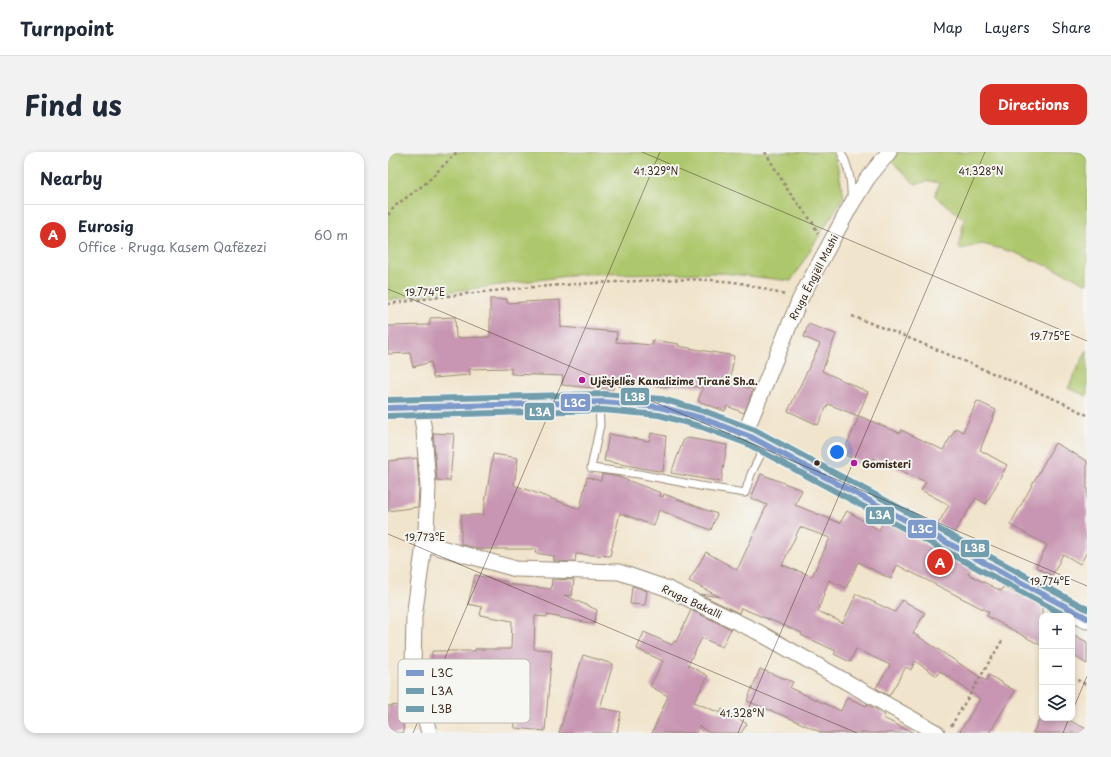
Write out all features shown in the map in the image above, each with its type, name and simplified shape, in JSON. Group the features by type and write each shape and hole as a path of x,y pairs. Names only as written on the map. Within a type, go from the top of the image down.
{"main road":[{"path":"388,408 599,402 660,407 704,419 745,434 765,444 1087,618"}],"street":[{"name":"Rruga Ëngjëll Mashi","path":"745,434 800,299 850,205 867,179 889,152"},
{"path":"413,659 414,617 424,543 428,487 424,430 420,408"},
{"name":"Rruga Bakalli","path":"424,543 516,569 619,572 666,588 758,632 937,733"},
{"path":"427,723 429,733"}],"lane":[{"path":"841,152 847,162 852,187 850,205"},
{"path":"599,402 600,425 591,468 639,474 746,493 751,474 765,444"}],"path":[{"path":"388,215 395,206 426,183 457,152"},
{"path":"765,152 789,192 813,223 825,251"},
{"path":"388,304 445,295 549,285 654,280 716,281 742,284 800,299"},
{"path":"852,316 904,336 1059,401 1087,416"},
{"path":"950,726 1003,639"},
{"path":"1075,679 1087,685"}],"green space":[{"path":"388,152 831,152 836,160 844,196 791,281 723,273 582,274 388,300"},
{"path":"898,152 1087,152 1087,284 1072,276 1013,252 982,244 961,249 959,247 964,219 935,196 939,183 929,181 915,184 891,161"},
{"path":"1087,350 1087,396 1068,388"}],"building":[{"path":"490,299 507,299 507,303 560,300 561,327 617,332 616,342 652,345 653,340 734,356 730,381 753,390 744,413 727,406 725,411 698,401 703,387 671,385 670,387 613,381 613,390 562,385 563,376 511,374 511,368 469,369 470,375 433,378 431,362 413,367 410,353 388,354 388,326 430,325 430,318 455,317 456,338 490,337"},
{"path":"808,324 836,334 822,371 868,392 858,416 828,404 818,425 788,411 820,344 804,337"},
{"path":"977,401 996,410 980,450 1007,465 986,504 976,498 954,533 938,524 949,505 921,490 926,482 874,458 871,466 843,454 859,416 900,433 901,430 943,450 956,428 963,432"},
{"path":"433,433 454,434 450,481 437,480"},
{"path":"651,433 666,436 663,472 604,461 609,434 649,441"},
{"path":"688,438 727,445 721,482 671,473 684,439"},
{"path":"1055,443 1087,461 1087,552 1080,564 1063,554 1052,576 1036,567 1047,545 1010,525"},
{"path":"493,454 518,458 514,485 580,509 587,477 601,481 602,474 619,477 661,493 660,496 663,497 664,494 717,514 711,530 659,510 654,526 620,513 610,556 576,554 575,562 554,561 554,556 535,553 536,549 478,549 461,544 461,515 483,515"},
{"path":"417,458 419,487 418,507 388,511 388,461"},
{"path":"761,474 802,490 795,505 840,523 847,511 879,530 883,522 971,569 968,574 1001,591 1003,587 1042,607 1042,613 1039,613 1039,644 987,616 989,612 897,565 891,579 858,562 846,588 829,580 818,611 843,623 856,594 895,612 902,600 925,613 913,633 986,681 989,675 1015,691 989,733 959,733 980,699 940,671 937,676 915,661 911,670 906,667 889,696 876,688 890,665 856,649 850,662 834,654 836,651 801,635 802,633 741,608 739,613 700,594 720,597 689,581 706,552 737,570 767,505 751,498","holes":["800,527 830,538 812,576 782,565"]},
{"path":"475,575 506,582 505,584 551,589 552,579 574,580 572,596 564,595 597,610 594,624 547,615 547,617 535,616 534,649 552,650 545,731 515,728 515,723 530,723 530,659 432,659 432,651 511,649 512,621 480,615 482,607 468,604"},
{"path":"632,586 647,591 645,605 630,604"},
{"path":"691,610 731,629 722,647 702,638 688,665 708,676 694,702 720,713 722,709 747,724 741,733 710,733 699,726 696,733 652,733 668,696 650,686 663,661 637,649 644,632 672,645 674,641 676,642"},
{"path":"1075,636 1087,642 1087,664 1075,657"},
{"path":"583,655 613,664 600,708 621,712 617,733 559,733"},
{"path":"760,669 793,682 790,688 841,711 847,697 866,706 867,704 885,715 883,718 914,733 822,733 747,701"},
{"path":"398,705 398,723 403,723 404,733 388,733 388,706"},
{"path":"1039,720 1070,721 1087,729 1087,733 1033,733"}],"transit line":[{"name":"L3B","path":"388,400 604,394 662,399 707,412 755,430 1087,609"},
{"name":"L3C","path":"388,408 603,402 660,407 704,419 751,437 1087,618"},
{"name":"L3A","path":"388,416 603,410 659,415 702,427 748,444 1060,613"}],"place":[{"name":"Ujësjellës Kanalizime Tiranë Sh.a.","path":"582,380"},
{"name":"Gomisteri","path":"854,463"},
{"name":"Eurosig","path":"940,562"}]}
